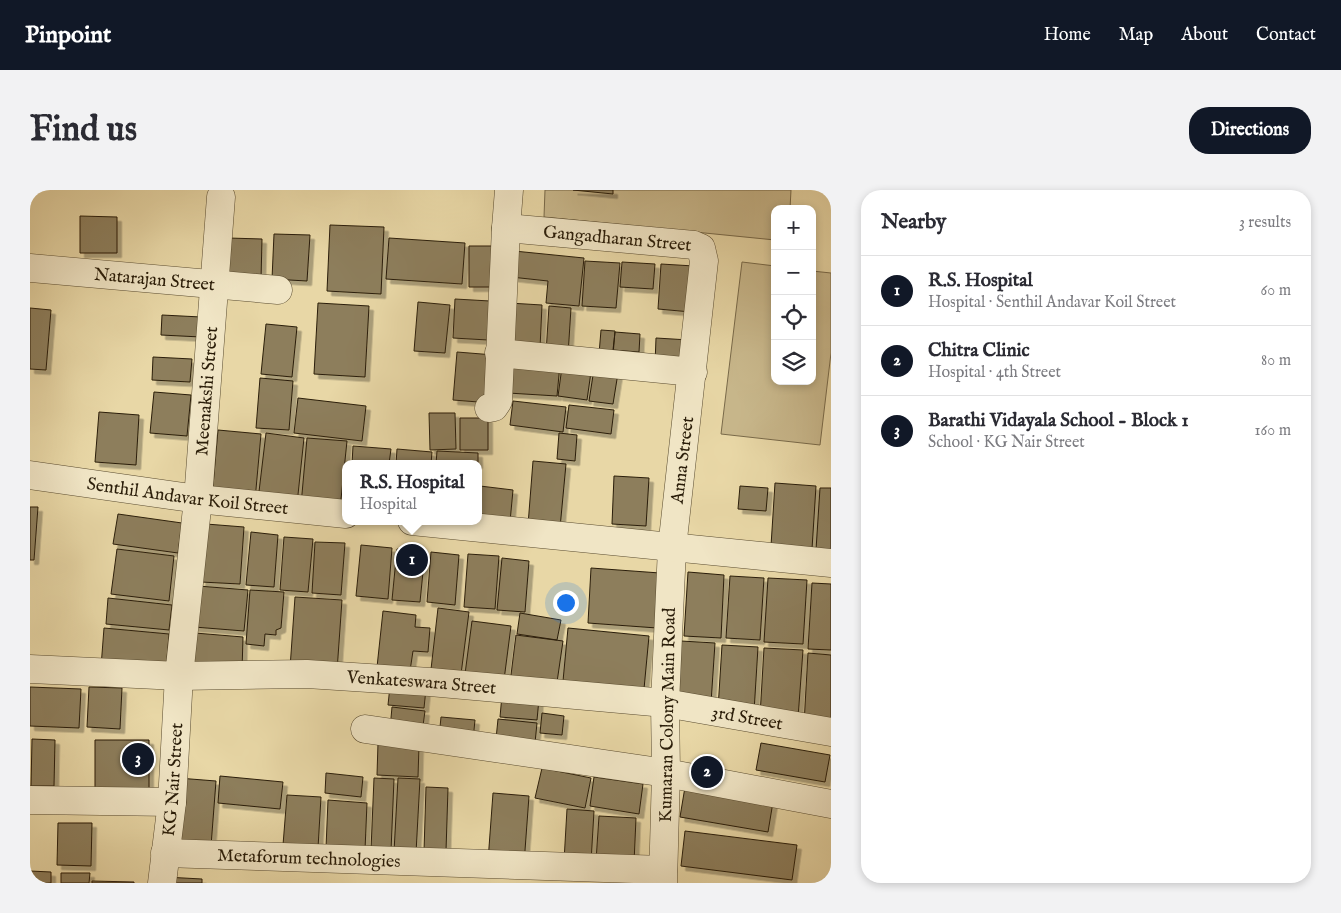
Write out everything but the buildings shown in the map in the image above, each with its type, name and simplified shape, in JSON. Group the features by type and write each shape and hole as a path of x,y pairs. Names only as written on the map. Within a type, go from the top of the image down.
{"street":[{"path":"489,408 494,407 498,401 499,353 509,190"},
{"name":"Meenakshi Street","path":"179,676 198,499 216,283 221,197"},
{"name":"Gangadharan Street","path":"506,228 694,245 701,248 704,261 693,372"},
{"name":"Natarajan Street","path":"30,268 278,290"},
{"path":"499,353 693,372"},
{"name":"Anna Street","path":"672,548 693,372"},
{"name":"Senthil Andavar Koil Street","path":"30,475 198,499 342,514"},
{"path":"451,525 831,563"},
{"name":"Kumaran Colony Main Road","path":"663,877 666,773 665,703 672,548"},
{"name":"Venkateswara Street","path":"30,670 179,676 307,674 665,703"},
{"name":"KG Nair Street","path":"162,883 172,802 179,676"},
{"name":"3rd Street","path":"665,703 831,732"},
{"path":"365,729 666,773 831,804"},
{"path":"30,800 172,802"},
{"name":"Metaforum technologies","path":"165,853 663,877"}],"shaded area":[{"path":"545,190 791,190 790,205 771,205 771,240 544,217"},
{"path":"742,262 771,266 771,385 816,385 816,271 831,273 831,353 820,445 721,434"}],"place":[{"name":"R.S. Hospital","path":"412,560"},
{"name":"Barathi Vidayala School - Block 1","path":"138,759"},
{"name":"Chitra Clinic","path":"707,772"}]}
